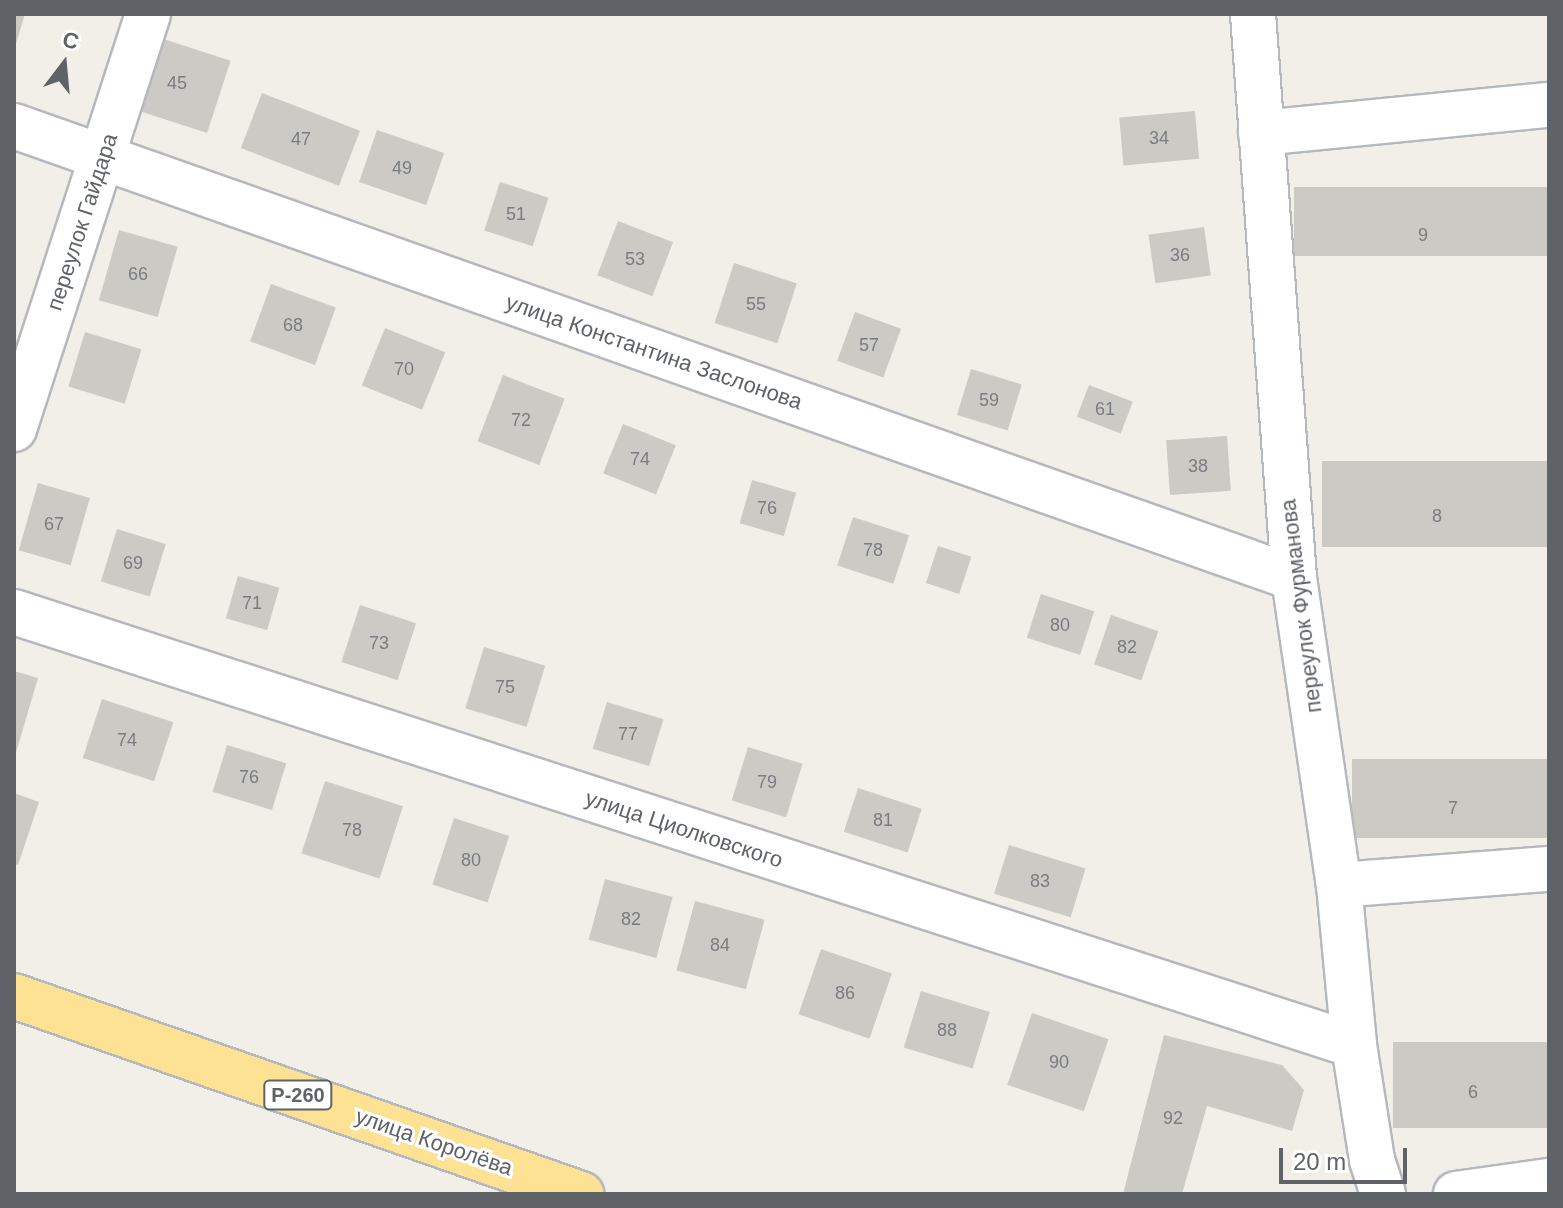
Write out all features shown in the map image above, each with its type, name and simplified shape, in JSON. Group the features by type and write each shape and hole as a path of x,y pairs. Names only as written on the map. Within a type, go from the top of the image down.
{"highway":[{"name":"улица Королёва","path":"14,996 581,1194"}],"street":[{"name":"переулок Гайдара","path":"14,429 148,14"},
{"name":"переулок Фурманова","path":"1253,14 1294,578 1339,885 1354,1045 1372,1160 1383,1194"},
{"path":"1261,133 1549,105"},
{"name":"улица Константина Заслонова","path":"14,126 1294,578"},
{"name":"улица Циолковского","path":"14,612 1354,1045"},
{"path":"1339,885 1549,869"},
{"path":"1456,1194 1549,1181"}],"building":[{"path":"14,14 25,14 15,47 14,47"},
{"path":"145,33 231,61 207,133 122,105"},
{"path":"262,93 360,131 339,186 241,148"},
{"path":"1195,111 1199,159 1123,165 1119,118"},
{"path":"377,130 444,153 426,205 359,182"},
{"path":"500,182 549,198 533,246 484,231"},
{"path":"1294,187 1549,187 1549,256 1294,256"},
{"path":"618,221 673,242 652,296 597,275"},
{"path":"1204,227 1211,276 1155,283 1149,235"},
{"path":"119,230 178,247 158,317 99,300"},
{"path":"734,263 797,283 777,343 715,323"},
{"path":"271,284 336,308 315,365 250,341"},
{"path":"855,312 901,329 883,378 837,361"},
{"path":"385,328 445,352 422,410 362,385"},
{"path":"85,332 141,349 125,404 68,387"},
{"path":"971,369 1022,384 1008,430 957,415"},
{"path":"503,375 565,399 539,465 478,441"},
{"path":"1089,385 1133,402 1121,434 1077,417"},
{"path":"623,424 676,445 656,494 603,473"},
{"path":"1227,436 1231,491 1170,495 1166,440"},
{"path":"1322,461 1549,461 1549,547 1322,547"},
{"path":"752,480 796,493 784,536 740,523"},
{"path":"38,483 90,498 71,565 19,550"},
{"path":"853,517 909,535 893,584 837,566"},
{"path":"117,529 166,544 150,597 101,582"},
{"path":"938,546 971,557 959,594 926,583"},
{"path":"238,576 279,588 267,630 226,618"},
{"path":"1041,594 1094,611 1080,655 1027,638"},
{"path":"360,605 416,623 398,680 341,662"},
{"path":"1111,615 1158,631 1141,680 1094,664"},
{"path":"484,647 545,666 526,727 465,708"},
{"path":"14,671 38,678 15,756 14,756"},
{"path":"102,699 173,722 154,781 83,758"},
{"path":"607,702 663,719 649,766 593,749"},
{"path":"227,745 286,763 272,810 213,792"},
{"path":"748,747 803,764 786,817 732,801"},
{"path":"1352,759 1549,759 1549,838 1352,838"},
{"path":"325,781 403,806 380,879 302,853"},
{"path":"858,788 922,809 908,852 844,832"},
{"path":"14,793 39,802 18,865 14,864"},
{"path":"454,818 509,836 488,902 432,885"},
{"path":"1009,845 1086,868 1071,917 994,894"},
{"path":"605,879 673,897 656,958 589,940"},
{"path":"695,901 765,920 746,989 676,971"},
{"path":"821,949 892,973 869,1039 799,1014"},
{"path":"921,991 990,1012 973,1068 904,1047"},
{"path":"1032,1013 1109,1039 1084,1111 1007,1085"},
{"path":"1164,1035 1282,1065 1304,1090 1292,1131 1207,1106 1182,1194 1123,1194"},
{"path":"1393,1042 1549,1042 1549,1128 1393,1128"}]}
